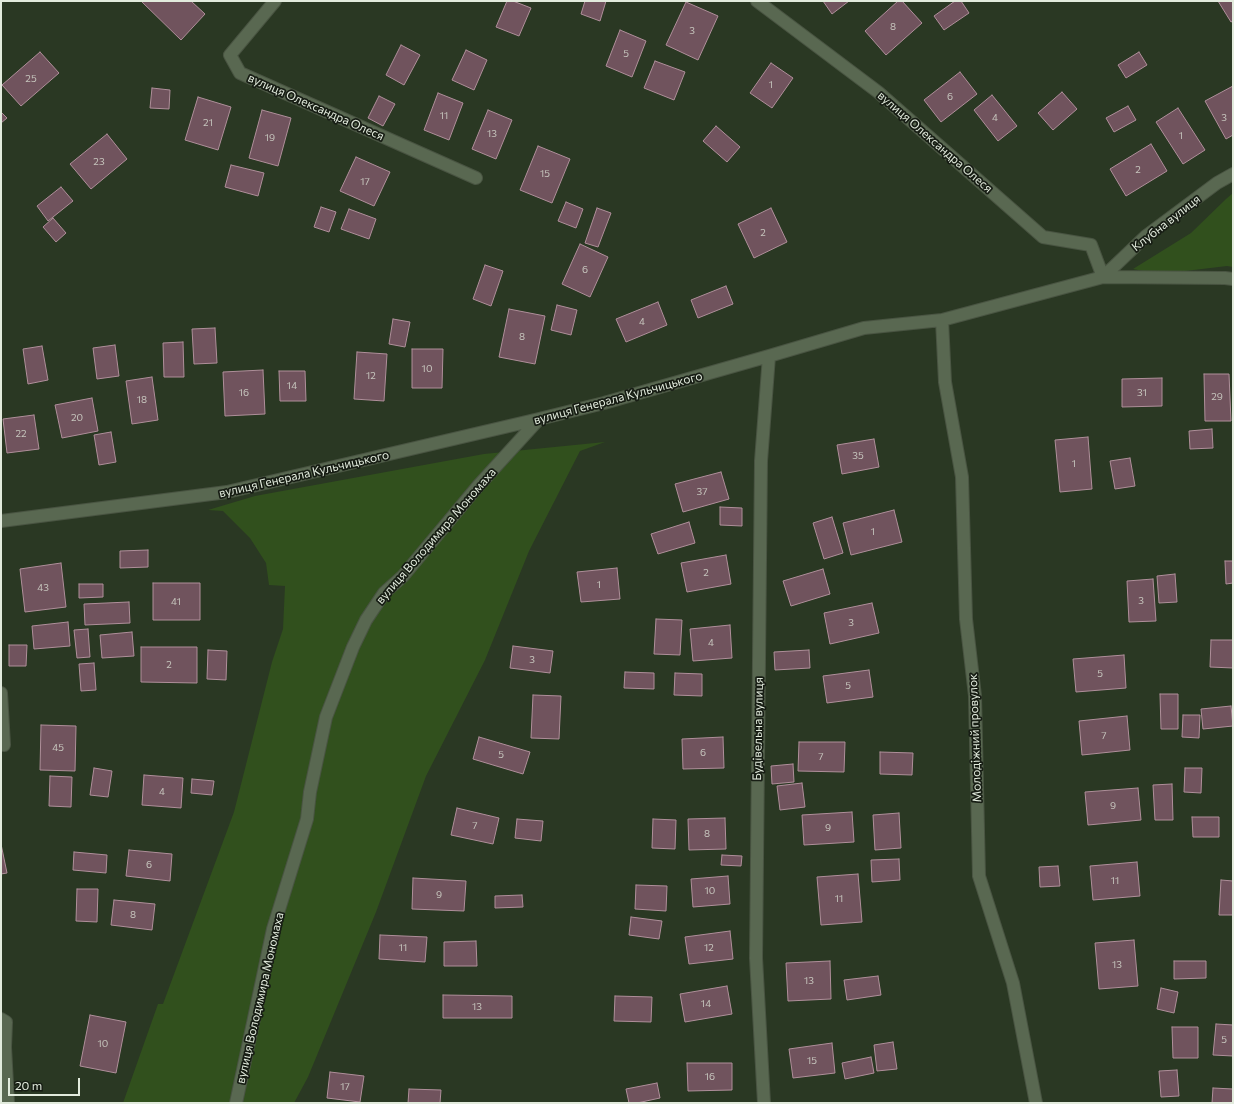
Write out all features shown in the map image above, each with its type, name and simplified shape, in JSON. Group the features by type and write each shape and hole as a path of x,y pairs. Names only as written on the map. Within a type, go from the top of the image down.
{"street":[{"name":"вулиця Олександра Олеся","path":"275,1 230,55 240,73 476,178"},
{"name":"вулиця Олександра Олеся","path":"757,1 878,92 1044,237 1091,245 1103,277"},
{"name":"Клубна вулиця","path":"1103,277 1146,236 1217,183 1233,174"},
{"name":"вулиця Генерала Кульчицького","path":"1,522 227,492 604,403 864,328 942,320 1103,277 1233,279"},
{"name":"Молодіжний провулок","path":"942,320 945,382 962,476 966,619 976,696 979,876 1013,983 1036,1103"},
{"name":"Будівельна вулиця","path":"764,1103 756,958 761,461 769,356"},
{"name":"вулиця Володимира Мономаха","path":"236,1103 273,929 307,819 310,792 326,717 353,646 366,620 384,593 404,576 478,486 539,419"},
{"path":"1,693 4,746"},
{"path":"1,1019 6,1022 5,1047 8,1103"}],"green space":[{"path":"1233,193 1233,267 1227,266 1177,272 1153,273 1133,269 1191,233"},
{"path":"605,442 580,451 529,551 485,660 426,776 376,912 308,1077 294,1103 123,1103 158,1004 163,1004 234,812 272,662 283,629 285,586 269,585 266,563 250,538 223,511 208,510 255,496 484,454"}],"building":[{"path":"141,1 191,1 205,14 181,40"},
{"path":"507,1 513,1 531,8 519,36 496,27"},
{"path":"585,1 606,1 600,21 581,14"},
{"path":"823,1 849,1 832,14"},
{"path":"898,1 902,1 922,23 886,55 865,31"},
{"path":"955,1 961,1 969,13 944,30 934,16"},
{"path":"1218,1 1233,1 1233,21 1231,22"},
{"path":"686,2 718,16 698,60 666,45"},
{"path":"620,30 646,41 632,77 606,66"},
{"path":"401,45 420,55 404,85 386,75"},
{"path":"466,50 487,60 474,90 452,80"},
{"path":"40,52 59,73 21,106 2,85"},
{"path":"1139,52 1147,65 1126,78 1118,65"},
{"path":"655,61 685,72 674,100 644,88"},
{"path":"771,63 793,78 772,108 750,93"},
{"path":"960,72 977,94 941,122 924,100"},
{"path":"1233,86 1233,135 1226,139 1205,101"},
{"path":"152,88 170,90 169,109 150,108"},
{"path":"1062,92 1077,109 1053,130 1038,113"},
{"path":"438,93 463,103 449,140 424,130"},
{"path":"992,95 1017,126 998,141 974,110"},
{"path":"379,96 395,104 383,126 368,118"},
{"path":"198,97 231,107 218,150 185,140"},
{"path":"1128,106 1136,120 1114,132 1106,118"},
{"path":"1178,108 1205,150 1183,164 1156,122"},
{"path":"262,110 291,118 278,166 249,158"},
{"path":"488,110 512,120 496,159 472,149"},
{"path":"1,112 7,118 1,123"},
{"path":"716,126 740,147 727,162 703,141"},
{"path":"107,134 127,159 91,189 70,164"},
{"path":"1151,144 1167,171 1126,196 1110,169"},
{"path":"538,146 570,159 552,203 520,190"},
{"path":"356,157 390,172 374,206 340,191"},
{"path":"231,165 264,173 258,196 225,187"},
{"path":"61,187 73,201 48,221 37,206"},
{"path":"566,202 583,209 576,228 558,221"},
{"path":"321,207 336,212 329,232 314,227"},
{"path":"597,208 611,213 598,247 585,243"},
{"path":"771,208 787,242 754,258 738,224"},
{"path":"349,209 376,219 369,239 341,229"},
{"path":"53,218 66,233 56,242 43,227"},
{"path":"580,244 608,257 590,297 562,284"},
{"path":"485,265 503,271 491,306 473,299"},
{"path":"726,286 733,304 698,318 691,300"},
{"path":"658,302 667,325 626,342 616,319"},
{"path":"557,305 577,310 571,335 551,330"},
{"path":"509,309 545,316 535,364 499,357"},
{"path":"393,319 410,322 405,347 389,344"},
{"path":"215,328 217,363 194,364 192,329"},
{"path":"183,342 184,377 164,377 163,343"},
{"path":"115,345 119,376 97,379 93,348"},
{"path":"42,346 48,380 28,384 23,349"},
{"path":"412,349 443,349 442,388 412,388"},
{"path":"357,352 387,354 384,401 354,399"},
{"path":"263,370 265,414 225,416 223,372"},
{"path":"279,371 305,371 306,401 280,401"},
{"path":"1204,374 1229,374 1231,421 1205,421"},
{"path":"152,377 158,420 132,424 126,381"},
{"path":"1162,378 1162,406 1122,407 1122,379"},
{"path":"92,398 98,431 62,438 55,405"},
{"path":"34,415 39,449 7,453 3,419"},
{"path":"1212,429 1213,448 1190,449 1189,431"},
{"path":"111,432 116,462 99,465 94,435"},
{"path":"1088,437 1092,489 1060,492 1055,440"},
{"path":"874,439 879,467 842,474 837,445"},
{"path":"1130,458 1135,486 1115,489 1110,461"},
{"path":"721,472 729,499 683,512 675,484"},
{"path":"720,507 742,508 742,526 720,525"},
{"path":"894,510 902,542 851,555 843,523"},
{"path":"832,517 843,553 824,559 813,523"},
{"path":"689,522 695,543 658,554 651,534"},
{"path":"148,550 148,567 120,568 120,551"},
{"path":"726,555 731,584 687,592 681,563"},
{"path":"1225,561 1233,561 1233,583 1226,584"},
{"path":"61,563 66,607 25,612 20,569"},
{"path":"617,568 620,599 581,602 577,572"},
{"path":"823,569 830,594 791,606 783,581"},
{"path":"1175,574 1177,602 1159,603 1157,576"},
{"path":"1153,579 1156,621 1129,622 1127,581"},
{"path":"153,583 200,583 200,620 153,620"},
{"path":"79,584 103,584 103,597 79,598"},
{"path":"129,602 130,623 85,625 84,604"},
{"path":"872,603 879,633 830,644 824,613"},
{"path":"656,619 682,620 680,655 654,654"},
{"path":"68,622 70,646 34,649 32,626"},
{"path":"730,625 732,658 693,661 690,629"},
{"path":"88,629 90,657 77,658 74,630"},
{"path":"132,632 134,656 102,658 100,635"},
{"path":"1211,640 1233,640 1233,668 1210,667"},
{"path":"9,645 27,645 26,666 9,666"},
{"path":"513,646 553,651 550,673 510,668"},
{"path":"141,647 197,647 197,683 141,682"},
{"path":"208,650 227,651 226,680 207,679"},
{"path":"809,650 810,668 775,670 774,652"},
{"path":"1124,655 1126,688 1076,692 1073,659"},
{"path":"94,663 96,690 81,691 79,664"},
{"path":"869,670 873,697 827,703 823,676"},
{"path":"625,672 654,673 654,689 624,688"},
{"path":"675,673 702,674 702,696 674,695"},
{"path":"1160,694 1178,694 1178,729 1161,729"},
{"path":"533,695 561,696 559,739 531,738"},
{"path":"1231,706 1233,726 1203,729 1201,709"},
{"path":"1183,715 1200,715 1199,738 1182,737"},
{"path":"1127,716 1130,750 1082,755 1079,721"},
{"path":"41,725 76,726 75,771 40,770"},
{"path":"479,737 530,752 523,774 473,759"},
{"path":"723,737 724,768 683,769 682,739"},
{"path":"799,742 845,742 844,772 798,771"},
{"path":"880,752 913,753 912,775 880,774"},
{"path":"793,764 794,782 772,784 771,766"},
{"path":"94,768 112,771 108,797 90,795"},
{"path":"1185,768 1202,768 1201,793 1184,792"},
{"path":"144,775 183,778 181,808 142,805"},
{"path":"50,776 72,777 71,807 49,806"},
{"path":"192,779 214,781 212,795 191,793"},
{"path":"802,783 805,807 780,810 777,786"},
{"path":"1172,784 1173,820 1155,820 1153,785"},
{"path":"1138,788 1141,820 1088,825 1085,792"},
{"path":"457,808 499,818 493,844 451,835"},
{"path":"852,812 854,842 804,845 802,815"},
{"path":"899,813 901,848 875,850 873,815"},
{"path":"1192,817 1219,817 1219,837 1193,837"},
{"path":"725,818 726,849 689,850 688,819"},
{"path":"517,819 543,821 541,841 515,838"},
{"path":"653,819 676,820 675,849 652,848"},
{"path":"1,844 7,873 1,874"},
{"path":"129,850 172,854 170,881 126,876"},
{"path":"74,852 107,855 106,873 73,870"},
{"path":"722,855 742,856 741,866 721,865"},
{"path":"899,859 900,880 872,882 871,860"},
{"path":"1137,862 1140,896 1093,900 1090,866"},
{"path":"1058,866 1060,886 1040,887 1039,867"},
{"path":"858,874 862,922 821,925 817,877"},
{"path":"728,876 730,904 693,907 691,879"},
{"path":"413,878 466,881 464,911 412,909"},
{"path":"1221,880 1233,881 1233,915 1219,915"},
{"path":"636,885 667,886 666,911 635,909"},
{"path":"77,889 98,889 97,922 76,921"},
{"path":"522,895 523,907 495,908 495,896"},
{"path":"114,900 155,904 152,930 111,925"},
{"path":"631,917 662,921 659,939 629,935"},
{"path":"730,931 733,959 689,964 685,937"},
{"path":"380,935 427,937 425,962 379,959"},
{"path":"1134,940 1138,986 1099,989 1095,943"},
{"path":"476,941 477,966 444,966 444,942"},
{"path":"830,961 831,999 788,1001 786,963"},
{"path":"1174,961 1206,961 1206,978 1174,979"},
{"path":"878,976 881,995 847,1000 844,980"},
{"path":"727,986 732,1014 685,1022 680,994"},
{"path":"1161,988 1178,992 1174,1013 1157,1009"},
{"path":"443,995 512,996 512,1018 443,1018"},
{"path":"615,996 652,997 651,1022 614,1021"},
{"path":"90,1015 126,1022 116,1073 80,1066"},
{"path":"1216,1024 1233,1025 1233,1056 1213,1055"},
{"path":"1172,1027 1198,1027 1198,1058 1173,1058"},
{"path":"893,1042 897,1069 877,1071 874,1045"},
{"path":"832,1043 835,1073 793,1078 789,1049"},
{"path":"871,1057 874,1073 845,1079 842,1063"},
{"path":"687,1063 732,1063 732,1090 688,1091"},
{"path":"1177,1070 1179,1096 1161,1097 1159,1071"},
{"path":"330,1072 364,1076 360,1102 327,1098"},
{"path":"657,1083 660,1098 637,1103 629,1103 626,1089"},
{"path":"1213,1088 1233,1089 1233,1103 1212,1103"},
{"path":"409,1089 441,1090 440,1103 408,1103"}]}
